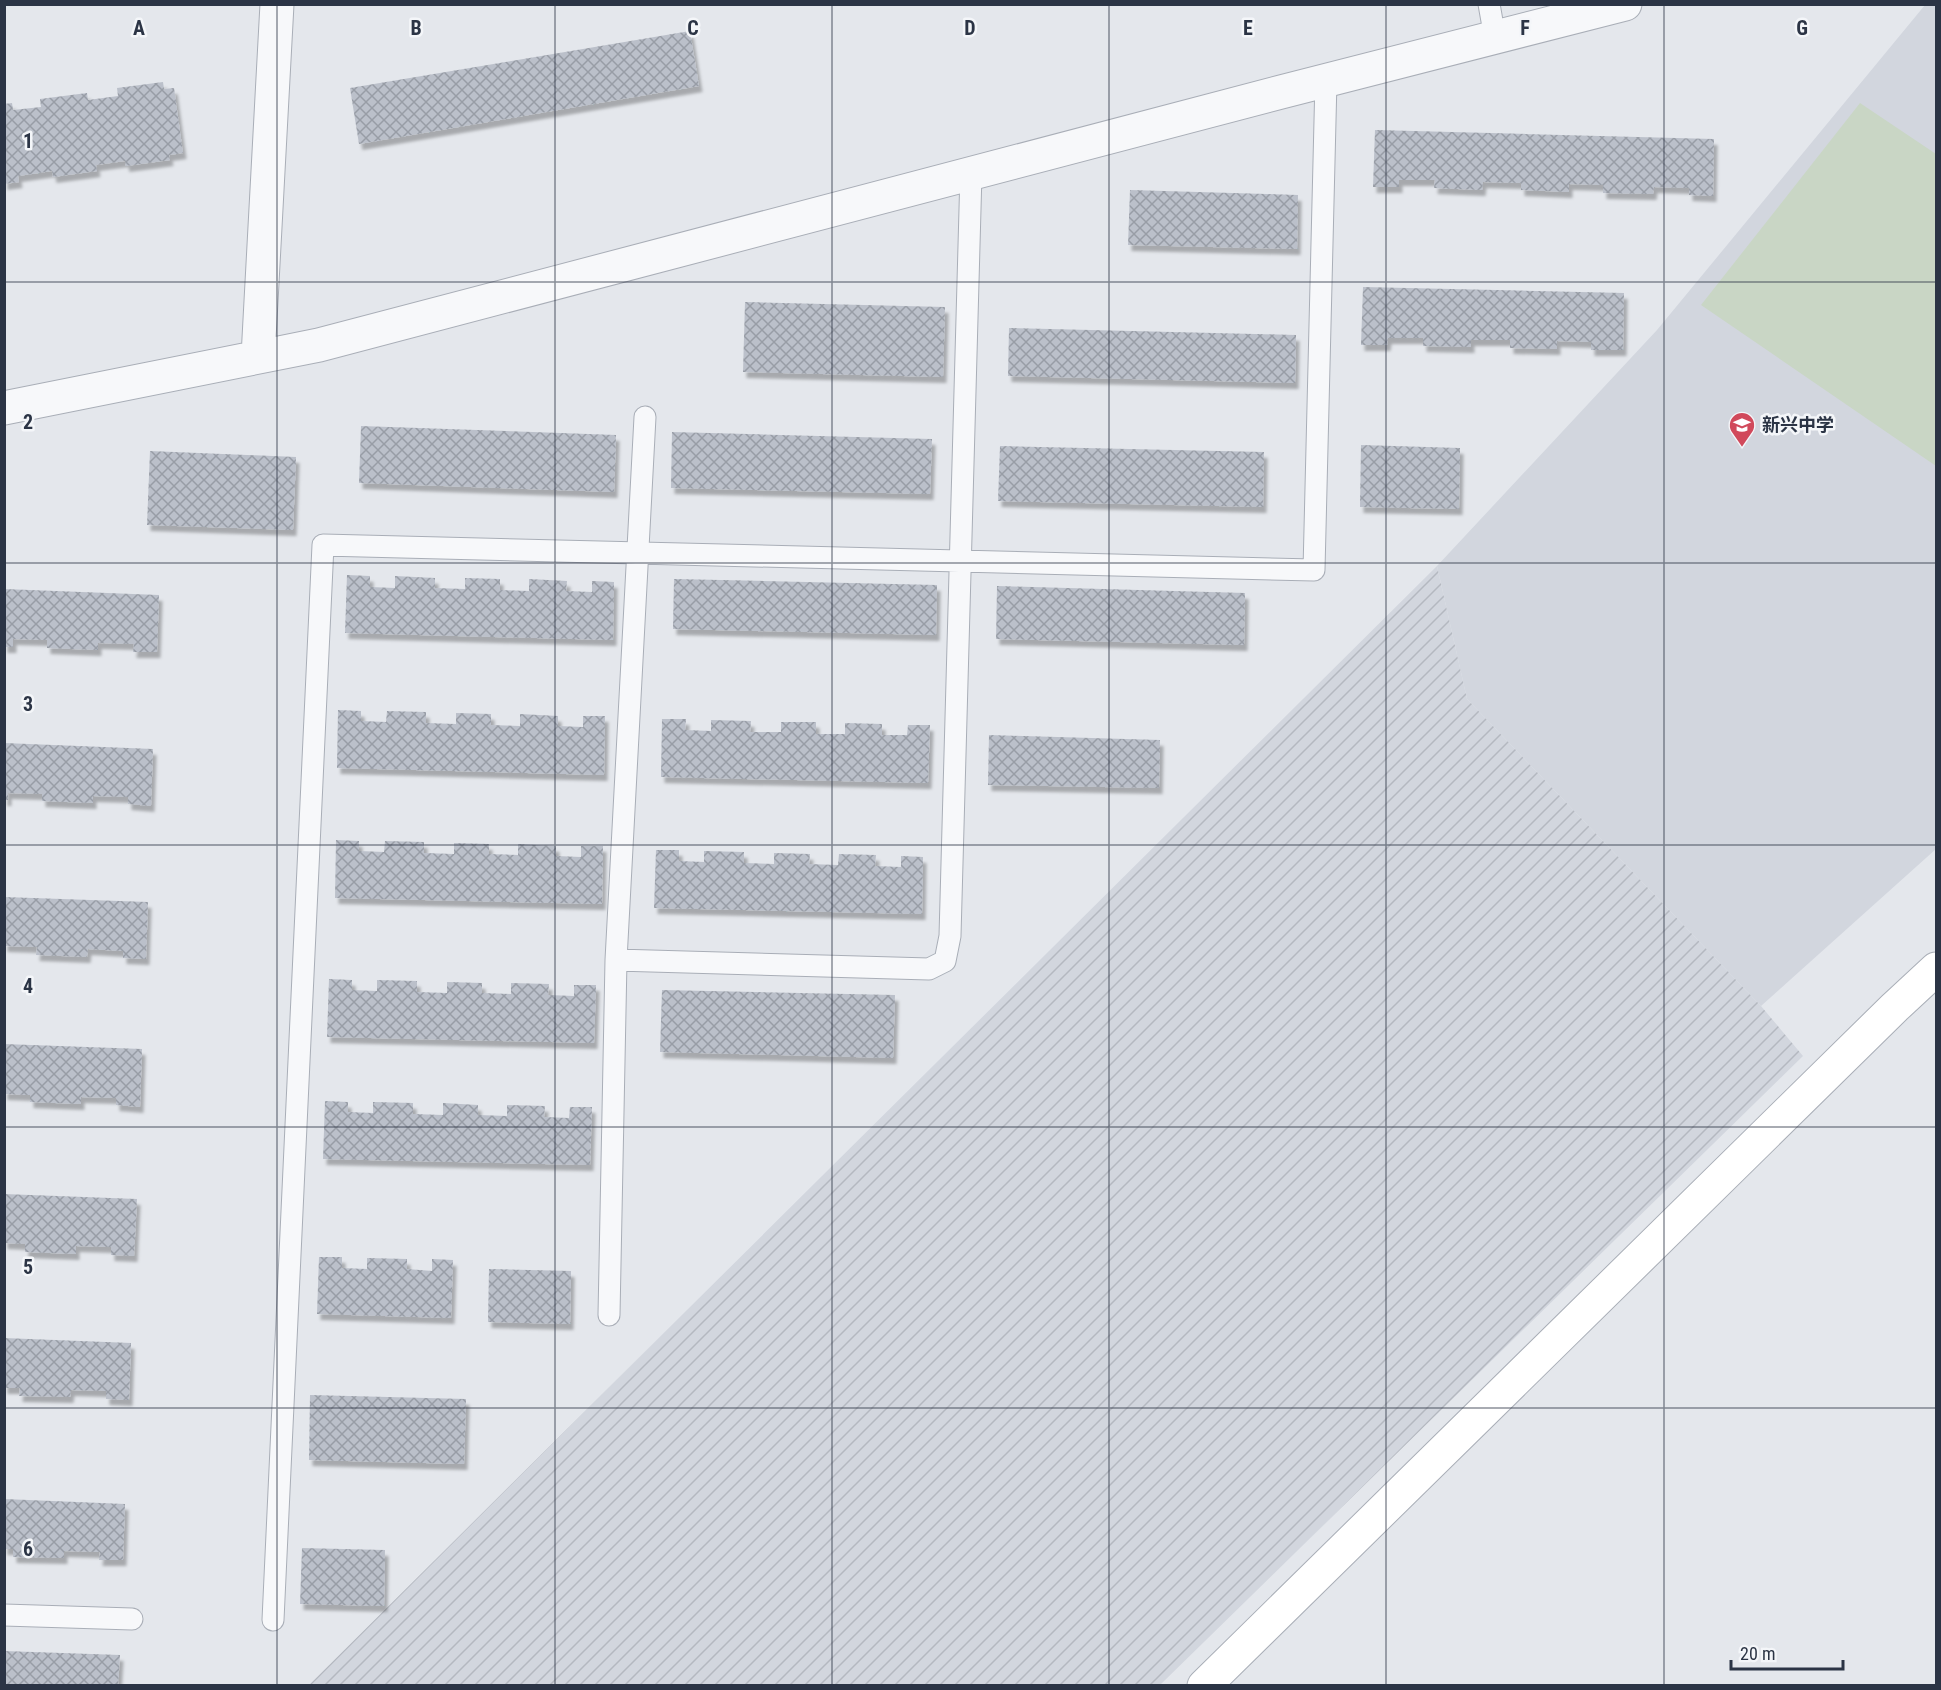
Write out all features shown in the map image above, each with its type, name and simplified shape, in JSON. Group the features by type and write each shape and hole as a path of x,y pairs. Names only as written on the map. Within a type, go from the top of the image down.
{"street":[{"path":"258,357 277,4"},
{"path":"4,408 319,345 1326,80 1625,4"},
{"path":"1204,1686 1936,969"}],"lane":[{"path":"1489,4 1495,38"},
{"path":"273,1620 323,545 1314,570 1326,80"},
{"path":"616,960 929,969 945,961 950,936 971,173"},
{"path":"609,1315 616,960 645,417"},
{"path":"4,1615 132,1619"}],"shaded area":[{"name":"新兴中学","path":"1925,5 1936,5 1936,849 1761,1006 1467,699 1437,566 1657,330"},
{"path":"1437,566 1467,699 1761,1006 1803,1056 1160,1685 309,1685"}],"green space":[{"path":"1860,103 1936,154 1936,466 1701,305"}],"building":[{"path":"690,31 699,86 359,144 350,88"},
{"path":"163,82 164,89 174,88 183,153 169,155 170,160 126,166 125,161 96,165 97,171 53,177 52,171 18,176 19,182 4,184 4,104 12,103 13,110 41,107 40,99 87,93 88,100 118,96 117,88"},
{"path":"1375,130 1714,139 1713,196 1689,195 1689,188 1654,187 1653,194 1603,193 1603,185 1569,184 1569,192 1521,190 1521,183 1483,182 1482,190 1434,188 1435,180 1399,180 1399,187 1373,187"},
{"path":"1130,190 1298,195 1297,249 1128,245"},
{"path":"1363,287 1624,293 1623,350 1591,350 1591,342 1557,341 1557,349 1510,348 1510,340 1471,340 1471,347 1423,346 1423,338 1388,338 1387,345 1361,345"},
{"path":"745,302 945,307 943,377 743,372"},
{"path":"1009,328 1296,335 1295,383 1008,376"},
{"path":"361,426 616,435 614,492 359,483"},
{"path":"672,432 932,439 930,494 671,488"},
{"path":"1361,445 1460,448 1459,509 1360,507"},
{"path":"1000,446 1264,452 1263,507 998,501"},
{"path":"150,451 296,457 293,530 147,525"},
{"path":"347,575 370,576 370,587 395,588 395,576 435,578 435,588 465,589 465,578 500,579 500,590 529,591 529,579 567,581 566,591 592,592 592,581 614,582 613,640 345,633"},
{"path":"674,579 937,585 936,635 673,629"},
{"path":"997,586 1245,593 1244,645 996,639"},
{"path":"4,589 159,595 157,652 133,652 134,644 98,643 98,650 47,648 47,640 13,639 13,647 4,647"},
{"path":"338,710 361,711 361,721 386,722 387,711 426,712 426,723 456,724 456,713 491,714 491,725 520,726 520,714 558,716 558,726 583,727 583,716 605,716 604,775 337,768"},
{"path":"662,719 686,719 685,730 711,731 711,720 751,721 750,732 781,732 781,722 816,722 816,734 845,734 845,723 882,724 882,735 907,735 908,725 930,725 928,783 661,777"},
{"path":"989,735 1160,740 1159,788 988,785"},
{"path":"4,743 153,749 151,806 128,804 128,797 93,796 93,803 42,801 42,794 8,793 8,800 4,800"},
{"path":"336,840 359,841 359,851 384,852 385,841 424,842 424,853 454,854 454,843 489,844 489,854 518,855 518,844 556,846 556,856 581,857 581,846 603,846 602,904 335,898"},
{"path":"656,850 679,850 679,861 704,862 704,851 744,852 744,863 774,864 774,853 810,854 809,864 838,865 839,854 876,855 875,866 901,867 901,856 923,857 922,914 654,908"},
{"path":"4,897 148,902 146,959 123,958 123,951 88,949 87,957 36,955 37,947 4,946"},
{"path":"329,979 352,980 352,990 377,991 377,980 417,981 417,992 447,993 447,982 482,983 482,993 511,994 511,983 549,984 548,995 574,996 574,985 596,985 594,1043 327,1037"},
{"path":"662,990 895,995 893,1058 660,1052"},
{"path":"4,1044 142,1049 140,1107 116,1105 116,1098 81,1097 81,1104 30,1102 30,1095 4,1094"},
{"path":"325,1101 348,1102 348,1112 373,1113 373,1102 413,1103 413,1114 443,1115 443,1103 478,1105 478,1115 507,1116 507,1105 545,1106 544,1117 569,1118 570,1107 592,1107 590,1165 323,1159"},
{"path":"4,1194 137,1199 134,1256 111,1255 111,1247 76,1246 76,1254 25,1252 25,1244 4,1243"},
{"path":"319,1257 342,1257 342,1268 367,1269 367,1258 407,1259 407,1269 432,1271 432,1259 453,1260 451,1318 317,1314"},
{"path":"489,1269 571,1271 570,1324 488,1322"},
{"path":"4,1338 131,1343 129,1400 106,1399 106,1391 71,1390 70,1397 19,1396 20,1388 4,1388"},
{"path":"310,1395 466,1399 464,1464 309,1460"},
{"path":"4,1499 125,1504 123,1560 99,1560 100,1552 64,1551 64,1558 13,1557 13,1549 4,1549"},
{"path":"302,1548 385,1550 384,1606 300,1604"},
{"path":"4,1651 120,1655 118,1686 4,1686"}],"place":[{"name":"新兴中学","path":"1742,448"}]}
